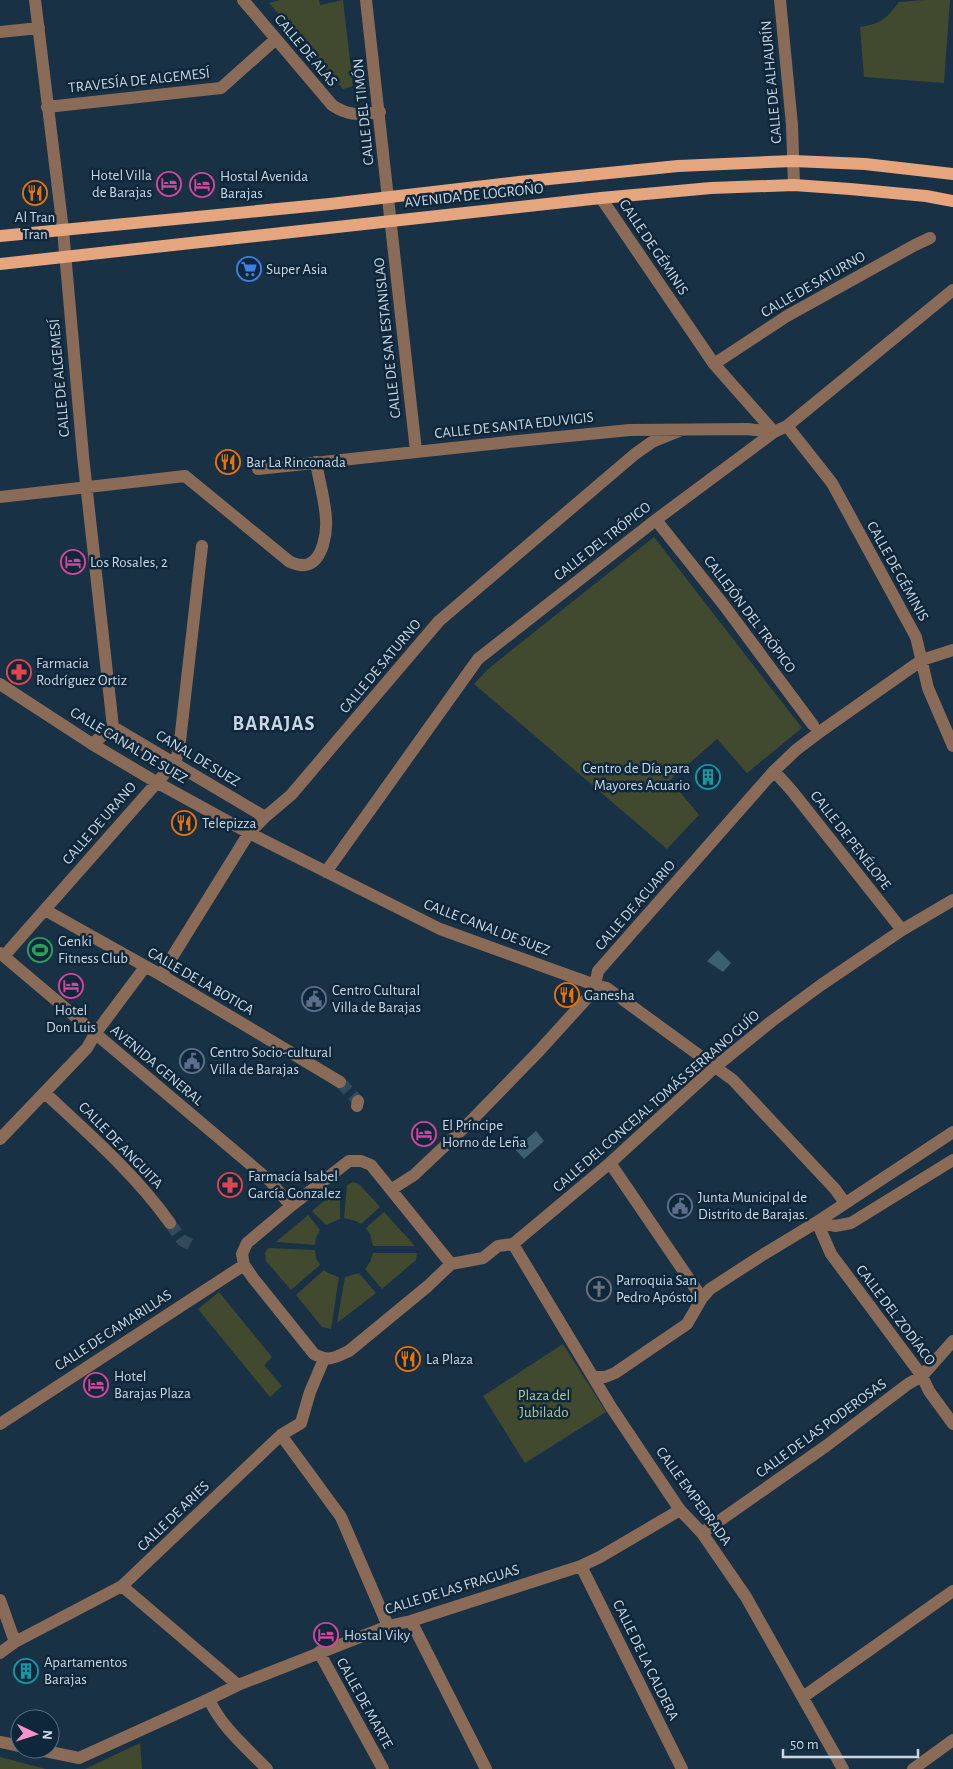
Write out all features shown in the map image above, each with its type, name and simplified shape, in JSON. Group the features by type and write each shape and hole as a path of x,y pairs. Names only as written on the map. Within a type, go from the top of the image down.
{"main road":[{"name":"AVENIDA DE LOGROÑO","path":"0,236 389,198 519,182 678,166 794,161 865,164 953,174"},
{"name":"AVENIDA DE LOGROÑO","path":"0,264 601,198 711,188 794,185 869,190 953,200"}],"street":[{"name":"CALLE DE ALGEMESÍ","path":"35,0 63,230 86,487 113,727"},
{"name":"CALLE DE ALAS","path":"243,0 332,105 344,113 380,112"},
{"name":"CALLE DEL TIMÓN","path":"366,0 392,221"},
{"name":"CALLE DE ALHAURÍN","path":"780,0 794,161 794,185"},
{"path":"0,32 39,28"},
{"name":"TRAVESÍA DE ALGEMESÍ","path":"47,107 221,88 276,39"},
{"name":"CALLE DE GÉMINIS","path":"601,198 714,364 774,432"},
{"name":"CALLE DE SAN ESTANISLAO","path":"392,221 416,451"},
{"name":"CALLE DE SATURNO","path":"714,364 786,316 930,238"},
{"name":"CALLE DEL TRÓPICO","path":"326,872 478,659 657,519 774,432 787,426 953,290"},
{"name":"CALLE DE GÉMINIS","path":"787,426 832,483 916,637 928,688 953,746"},
{"name":"CALLE DE SANTA EDUVIGIS","path":"258,469 630,430 747,429 774,432"},
{"name":"CALLE DE SATURNO","path":"161,976 249,833 291,795 439,622 635,454 652,442 679,431"},
{"path":"0,497 185,476 290,562 300,566 309,564 316,558 326,533 326,519 316,462"},
{"name":"CALLEJÓN DEL TRÓPICO","path":"660,525 723,604 812,725"},
{"name":"CALLE DE URANO","path":"2,955 45,910 174,762 179,750 202,546"},
{"name":"CALLE DE ACUARIO","path":"392,1189 414,1175 466,1126 539,1051 589,996 595,985 598,972 774,771 796,750 821,731 922,660 953,650"},
{"name":"CALLE CANAL DE SUEZ","path":"0,684 92,744 156,782 249,833 326,872 440,929 607,988 733,1080 835,1189 845,1204"},
{"path":"92,744 113,727"},
{"name":"CANAL DE SUEZ","path":"113,727 265,817"},
{"name":"CALLE DE PENÉLOPE","path":"774,771 902,930"},
{"name":"CALLE DEL CONCEJAL TOMÁS SERRANO GUÍO","path":"452,1264 483,1258 498,1246 514,1244 610,1163 715,1067 821,985 902,930 953,900"},
{"name":"CALLE DE LA BOTICA","path":"45,910 145,966 337,1079"},
{"name":"AVENIDA GENERAL","path":"2,955 270,1181 291,1206"},
{"path":"0,1139 87,1048 95,1034 145,966"},
{"name":"CALLE DE ANGUITA","path":"45,1093 113,1157 161,1210 170,1223"},
{"path":"595,1377 605,1377 614,1373 687,1324 702,1298 710,1289 845,1204 953,1132"},
{"path":"817,1222 835,1226 851,1222 953,1160"},
{"path":"349,1161 361,1161 371,1166 392,1189 452,1264 428,1286 349,1350 336,1357 324,1359 314,1354 244,1265 242,1254 247,1243 349,1161"},
{"path":"610,1163 702,1298"},
{"name":"CALLE DEL ZODÍACO","path":"817,1222 831,1254 922,1376 953,1424"},
{"name":"CALLE EMPEDRADA","path":"514,1244 595,1377 611,1407 680,1510 702,1533 746,1597 843,1769"},
{"name":"CALLE DE CAMARILLAS","path":"0,1424 244,1265"},
{"name":"CALLE DE LAS PODEROSAS","path":"702,1533 826,1446 908,1384 922,1376 953,1341"},
{"name":"CALLE DE ARIES","path":"0,1653 15,1642 122,1586 281,1435 301,1423 310,1392 324,1359"},
{"path":"281,1435 341,1517 388,1626"},
{"name":"CALLE DE LAS FRAGUAS","path":"60,1754 79,1758 209,1700 238,1685 319,1652 388,1626 581,1566 680,1510"},
{"name":"CALLE DE LA CALDERA","path":"581,1566 682,1769"},
{"path":"122,1586 238,1685"},
{"path":"803,1697 953,1591"},
{"path":"0,1600 15,1642"},
{"path":"411,1620 486,1769"},
{"name":"CALLE DE MARTE","path":"319,1652 383,1769"},
{"path":"209,1700 223,1723 267,1769"},
{"path":"912,1769 953,1740"}],"green space":[{"path":"280,0 319,0 320,5 343,0 353,86 343,89 269,3"},
{"path":"950,0 944,83 864,77 860,27 882,20 899,2"},
{"path":"654,537 802,728 747,773 717,739 670,780 699,815 667,849 474,684 488,669"},
{"path":"353,1182 359,1184 380,1207 361,1224 344,1218 347,1185"},
{"path":"340,1188 340,1219 326,1225 312,1211"},
{"path":"384,1212 415,1246 373,1246 370,1234 366,1228"},
{"path":"308,1215 320,1230 315,1245 276,1242"},
{"path":"268,1248 315,1250 316,1258 320,1265 291,1290 266,1261 265,1253"},
{"path":"373,1253 417,1253 416,1260 382,1289 365,1269"},
{"path":"324,1270 339,1277 331,1329 322,1327 296,1295"},
{"path":"359,1273 376,1293 337,1323 345,1277"},
{"path":"219,1292 272,1357 264,1365 282,1386 270,1397 198,1309"},
{"name":"Plaza del Jubilado","path":"563,1344 606,1412 525,1463 483,1396"},
{"path":"140,1743 142,1769 85,1769"},
{"path":"0,1757 46,1769 0,1769"}],"water":[{"path":"718,950 731,963 723,972 707,961"},
{"path":"536,1131 544,1141 524,1159 515,1149"}],"tunnel":[{"path":"340,1082 358,1101"},
{"path":"170,1223 182,1240 191,1245"}],"place":[{"name":"Hotel Villa de Barajas","path":"169,184"},
{"name":"Hostal Avenida Barajas","path":"202,185"},
{"name":"Al Tran Tran","path":"35,193"},
{"name":"Super Asia","path":"249,269"},
{"name":"Bar La Rinconada","path":"228,462"},
{"name":"Los Rosales, 2","path":"73,562"},
{"name":"Farmacia Rodríguez Ortiz","path":"19,672"},
{"name":"Centro de Día para Mayores Acuario","path":"708,777"},
{"name":"Telepizza","path":"184,823"},
{"name":"Genki Fitness Club","path":"40,950"},
{"name":"Hotel Don Luis","path":"71,986"},
{"name":"Ganesha","path":"567,995"},
{"name":"Centro Cultural Villa de Barajas","path":"314,999"},
{"name":"Centro Socio-cultural Villa de Barajas","path":"192,1061"},
{"name":"El Príncipe Horno de Leña","path":"424,1134"},
{"name":"Farmacía Isabel García Gonzalez","path":"230,1185"},
{"name":"Junta Municipal de Distrito de Barajas.","path":"680,1206"},
{"name":"Parroquia San Pedro Apóstol","path":"599,1289"},
{"name":"La Plaza","path":"408,1359"},
{"name":"Hotel Barajas Plaza","path":"96,1385"},
{"name":"Hostal Viky","path":"326,1635"},
{"name":"Apartamentos Barajas","path":"26,1671"}],"district":[{"name":"BARAJAS","path":"274,723"}]}
